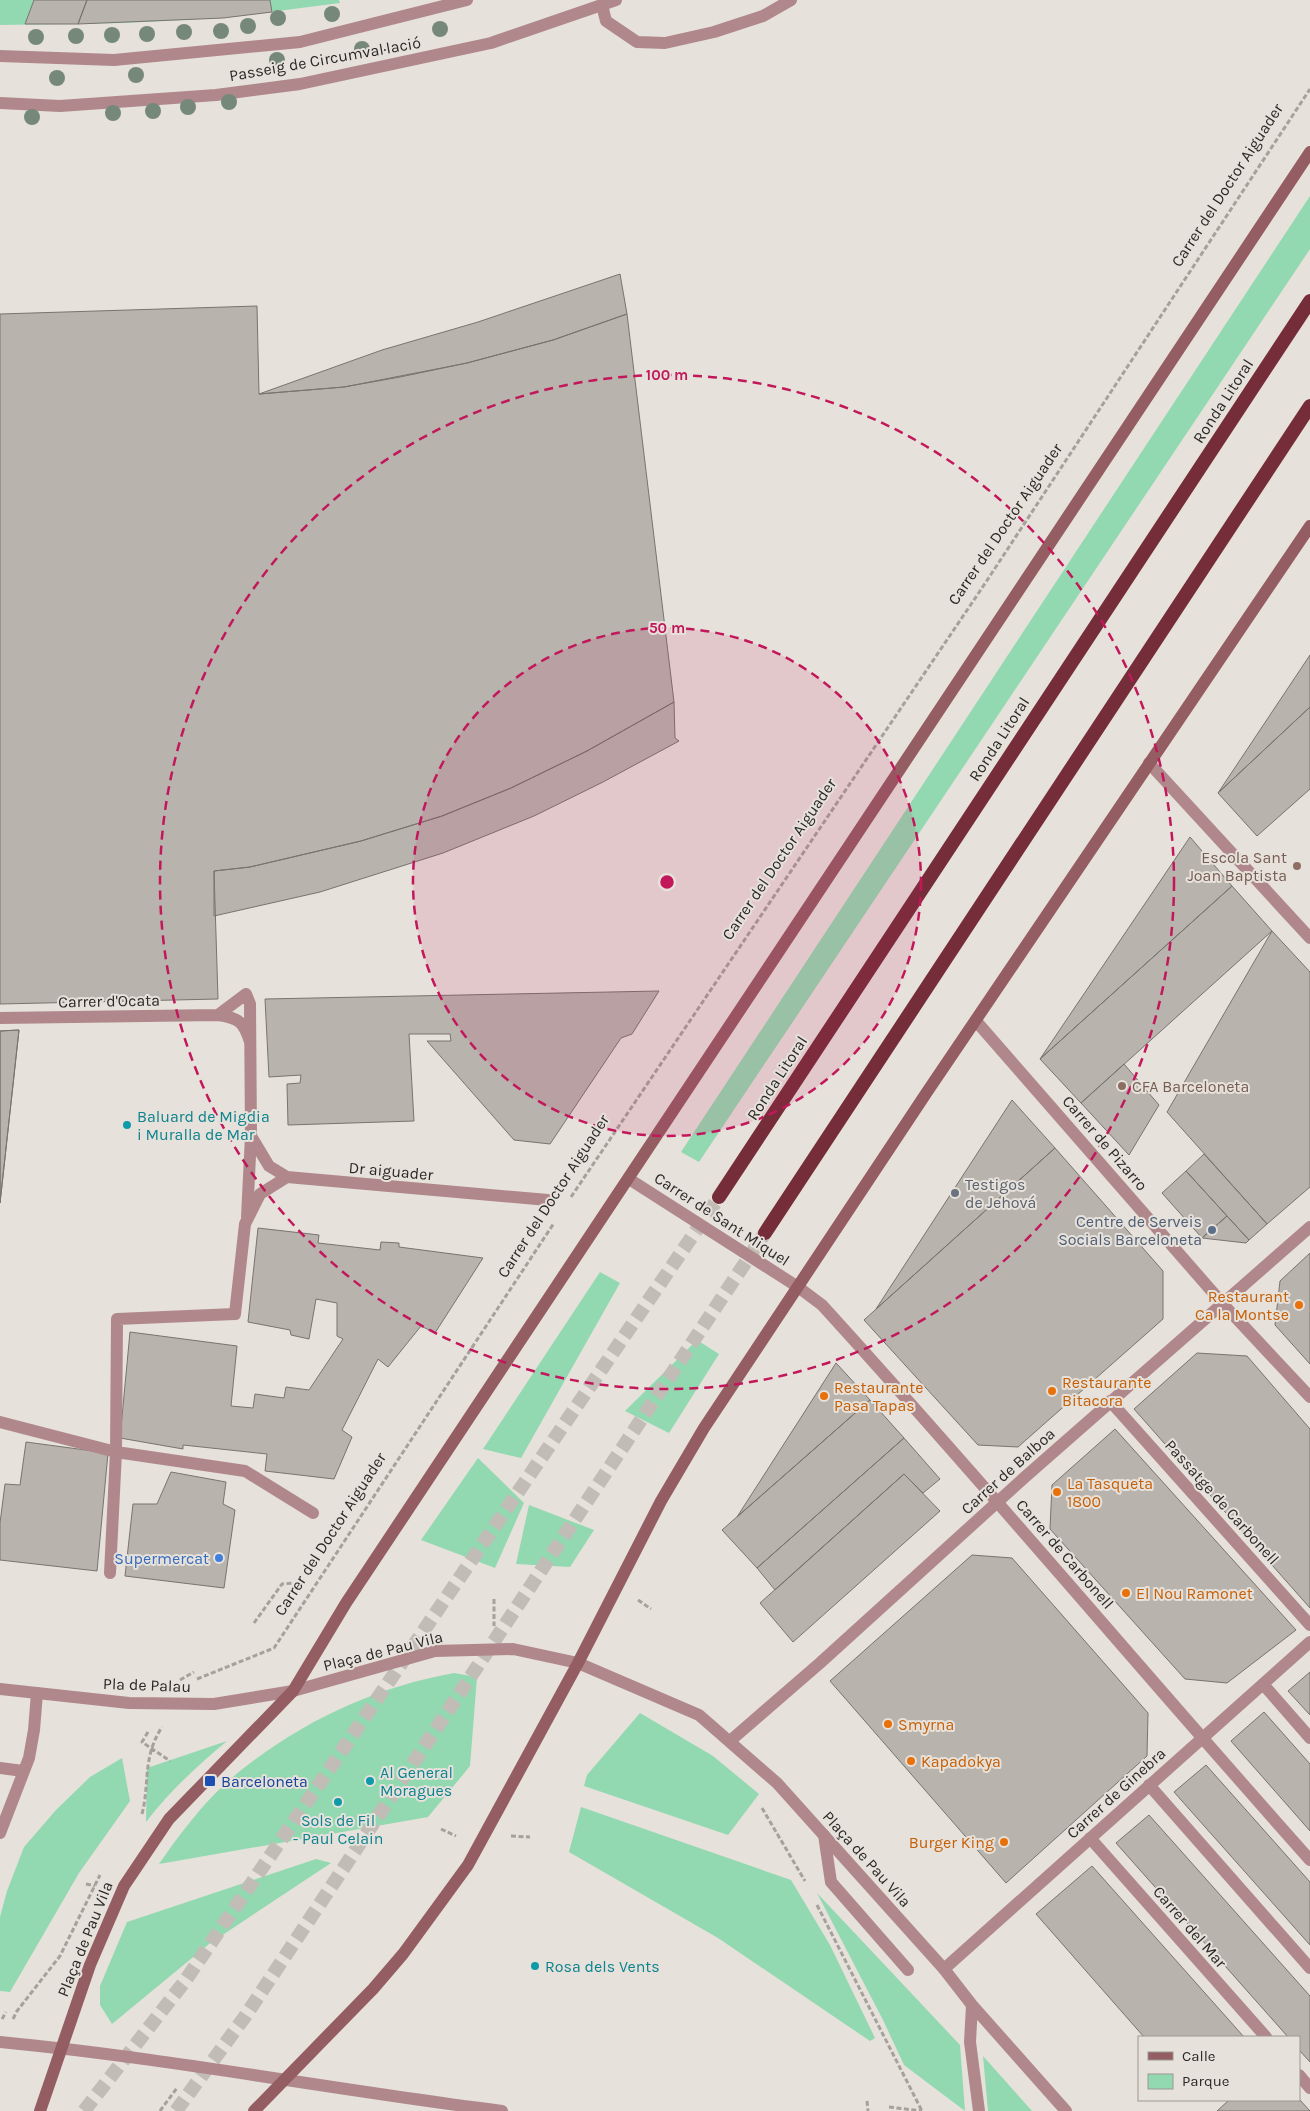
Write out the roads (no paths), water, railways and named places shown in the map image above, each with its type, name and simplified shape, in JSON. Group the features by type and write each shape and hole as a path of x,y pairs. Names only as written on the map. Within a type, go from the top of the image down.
{"highway":[{"name":"Ronda Litoral","path":"719,1197 1310,301"},
{"path":"765,1233 1310,406"}],"main road":[{"path":"293,1691 349,1598 1310,152"},
{"path":"254,2111 373,1989 447,1894 485,1836 683,1463 738,1374 1310,526"},
{"name":"Plaça de Pau Vila","path":"40,2111 90,1965 124,1886 170,1819 293,1691"}],"street":[{"name":"Passeig de Circumval·lació","path":"0,56 114,60 300,42 467,0"},
{"name":"Passeig de Circumval·lació","path":"0,103 60,106 216,94 300,84 491,43 616,0"},
{"path":"602,4 606,21 637,42 665,43 714,32 763,16 791,0"},
{"path":"1149,763 1310,938"},
{"path":"110,1573 116,1452 117,1319 235,1314 246,1222 251,1136 250,1004 246,994 218,1015"},
{"name":"Carrer d'Ocata","path":"0,1018 218,1015 234,1018 247,1031 250,1042"},
{"name":"Carrer de Pizarro","path":"976,1021 1223,1304 1310,1398"},
{"path":"246,1222 260,1194 287,1178 269,1166 251,1136"},
{"name":"Dr aiguader","path":"287,1178 548,1200"},
{"name":"Carrer de Sant Miquel","path":"629,1179 798,1287"},
{"name":"Carrer de Balboa","path":"730,1741 820,1664 1110,1401 1310,1227"},
{"name":"Carrer de Carbonell","path":"798,1287 822,1305 998,1501 1202,1738"},
{"name":"Passatge de Carbonell","path":"1110,1401 1310,1625"},
{"path":"0,1422 116,1452 245,1471 313,1513"},
{"name":"Carrer de Ginebra","path":"944,1968 1310,1642"},
{"name":"Plaça de Pau Vila","path":"293,1691 435,1652 513,1649 578,1663 699,1716 776,1783 944,1968 972,2005 1066,2111"},
{"path":"1263,1684 1310,1738"},
{"name":"Pla de Palau","path":"0,1689 129,1703 176,1705 224,1702 293,1691"},
{"path":"0,1833 23,1771 34,1730 37,1694"},
{"path":"1202,1738 1310,1860"},
{"path":"0,1768 23,1771"},
{"path":"1150,1785 1310,1968"},
{"path":"824,1835 831,1882 908,1970"},
{"name":"Carrer del Mar","path":"1090,1838 1265,2036"},
{"path":"972,2005 970,2042 979,2111"},
{"path":"0,2042 192,2065 283,2081 502,2111"},
{"path":"1300,2076 1310,2088"}],"tunnel":[{"path":"84,2111 185,1981 719,1197"},
{"path":"176,2111 244,2018 765,1233"}],"place":[{"name":"Escola Sant Joan Baptista","path":"1297,866"},
{"name":"CFA Barceloneta","path":"1122,1086"},
{"name":"Baluard de Migdia i Muralla de Mar","path":"127,1125"},
{"name":"Testigos de Jehová","path":"955,1193"},
{"name":"Centre de Serveis Socials Barceloneta","path":"1212,1230"},
{"name":"Restaurant Ca la Montse","path":"1299,1305"},
{"name":"Restaurante Bitacora","path":"1052,1391"},
{"name":"Restaurante Pasa Tapas","path":"824,1396"},
{"name":"La Tasqueta 1800","path":"1057,1492"},
{"name":"Supermercat","path":"219,1558"},
{"name":"El Nou Ramonet","path":"1126,1593"},
{"name":"Smyrna","path":"888,1724"},
{"name":"Kapadokya","path":"911,1761"},
{"name":"Barceloneta","path":"210,1781"},
{"name":"Al General Moragues","path":"370,1781"},
{"name":"Sols de Fil - Paul Celain","path":"338,1802"},
{"name":"Burger King","path":"1004,1842"},
{"name":"Rosa dels Vents","path":"535,1966"}]}
